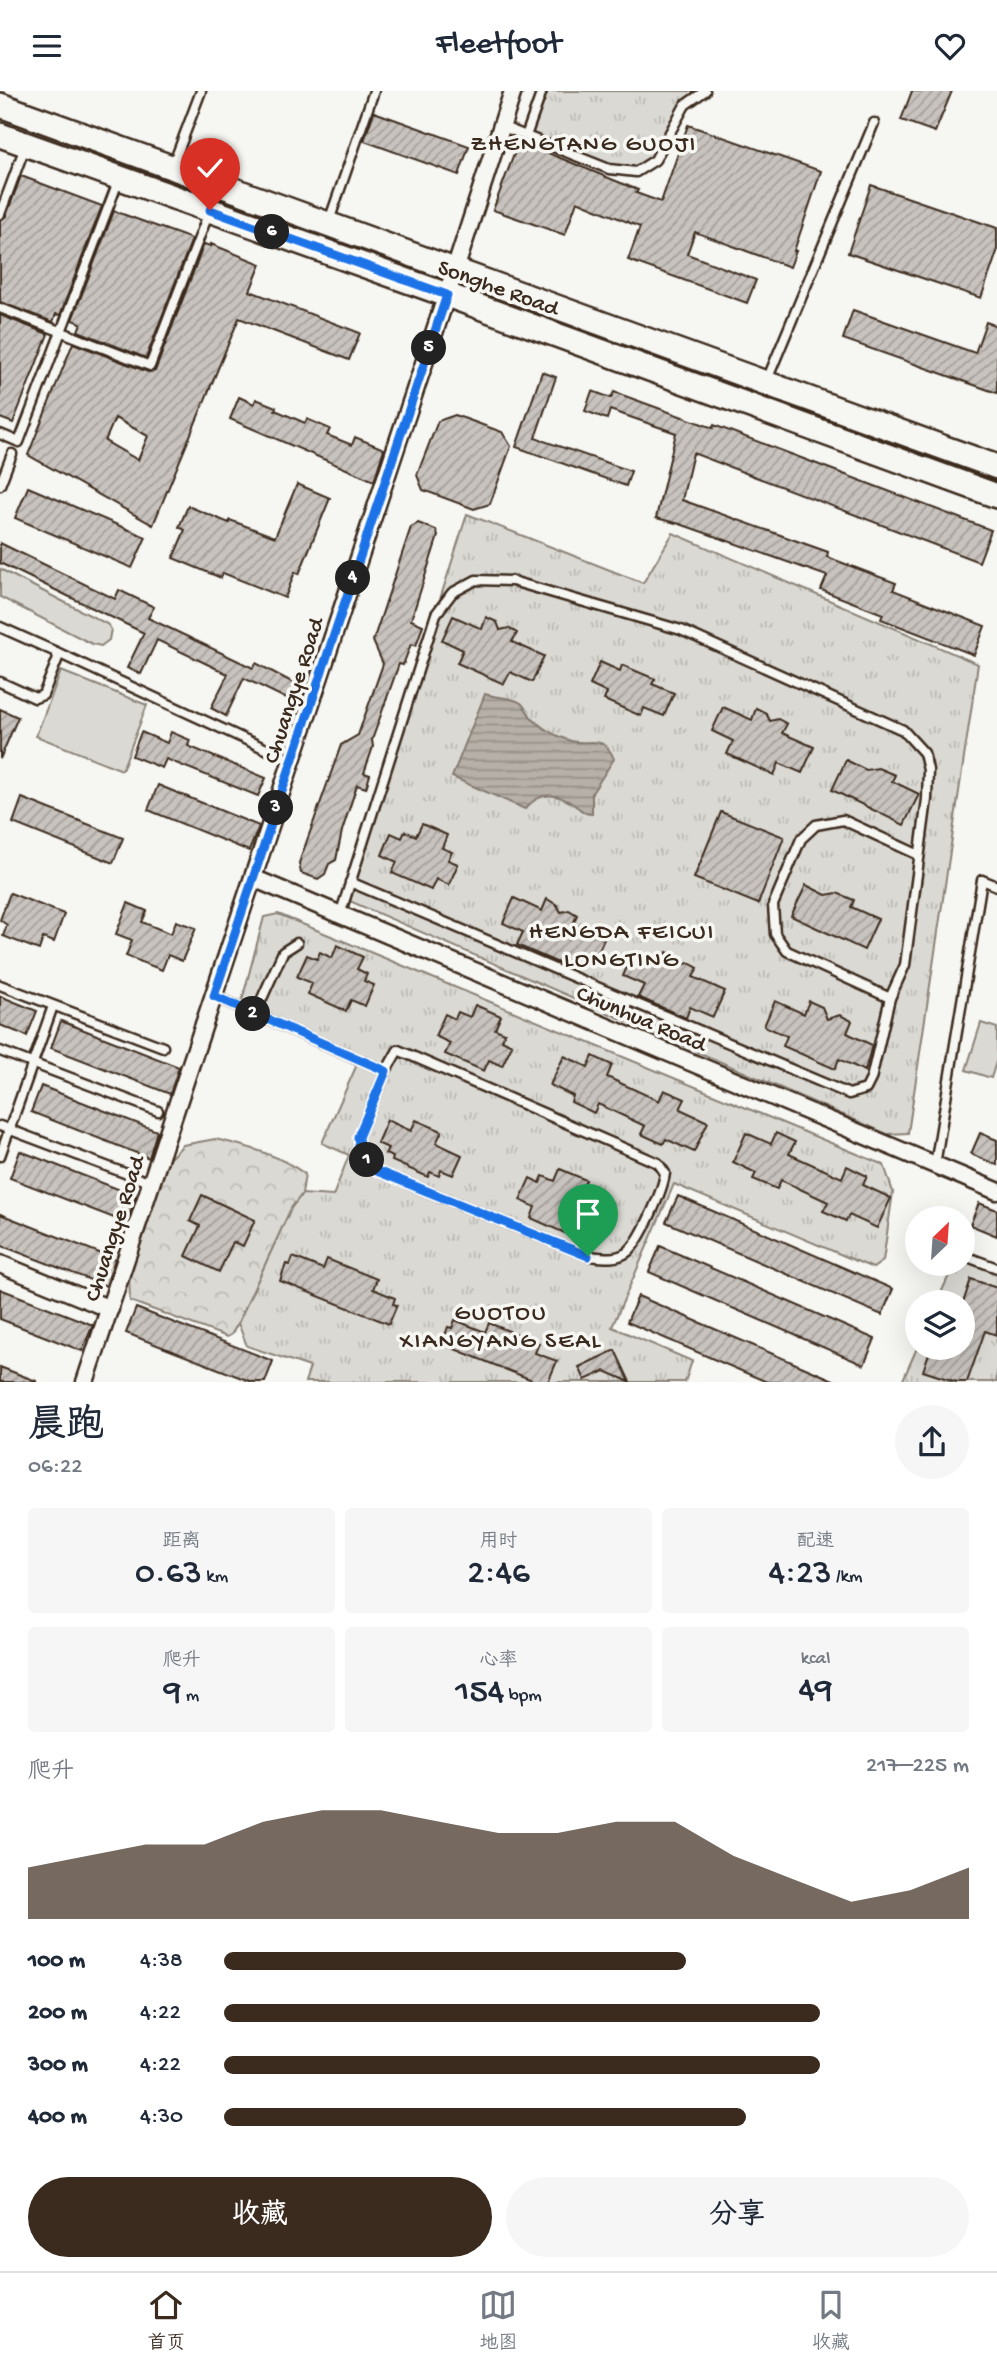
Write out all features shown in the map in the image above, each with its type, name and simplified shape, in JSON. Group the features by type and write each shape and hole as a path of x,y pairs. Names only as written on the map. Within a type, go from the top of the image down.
{"main road":[{"name":"Songhe Road","path":"0,105 997,467"},
{"name":"Songhe Road","path":"0,135 997,495"}],"street":[{"name":"Chuangye Road","path":"85,1382 513,91"},
{"name":"Chunhua Road","path":"253,878 997,1191"},
{"path":"0,1264 110,1309"}],"lane":[{"path":"172,167 201,91"},
{"path":"328,224 374,91"},
{"path":"526,136 542,91"},
{"path":"501,126 609,169 636,172 655,160 685,105 705,91"},
{"path":"766,383 874,123"},
{"path":"0,213 27,145"},
{"path":"0,435 19,442 120,178"},
{"path":"0,308 150,366 210,210"},
{"path":"0,485 12,454"},
{"path":"340,915 350,882 436,614 453,593 476,580 513,581 681,630 903,730 924,753 928,770 927,799 905,965 890,998 871,1079 866,1089 849,1094 350,882"},
{"path":"0,627 292,761"},
{"path":"0,682 35,698 43,695 58,658 56,652"},
{"path":"890,998 787,951 775,933 772,905 801,839 817,825 843,820 919,855"},
{"path":"935,1165 982,880 997,886"},
{"path":"255,1014 283,953 296,943"},
{"path":"0,985 163,1047"},
{"path":"214,996 386,1071"},
{"path":"0,1156 53,1006"},
{"path":"398,1050 658,1163 665,1174 663,1186 637,1241 626,1254 611,1258 588,1256 377,1171 360,1153 358,1137 386,1071 398,1050"},
{"path":"0,1051 158,1111"},
{"path":"0,1126 151,1183"},
{"path":"975,1260 997,1268"}],"green space":[{"path":"542,91 705,91 685,105 655,160 636,172 609,169 526,136"},
{"path":"467,514 643,583 673,533 978,664 908,1133 887,1134 345,899"},
{"path":"0,569 107,624 111,629 109,640 101,646 92,644 0,597"},
{"path":"61,671 147,705 122,770 36,736"},
{"path":"278,914 884,1165 893,1192 883,1261 873,1268 674,1184 612,1327 692,1361 685,1382 305,1382 310,1367 247,1346 238,1323 291,1208 302,1194 333,1196 349,1155 322,1143 359,1060 240,1008 264,917"},
{"path":"981,1023 997,1028 997,1059 991,1078 966,1070"},
{"path":"215,1139 262,1152 305,1174 302,1194 291,1208 238,1323 227,1337 130,1301 129,1274 162,1166 183,1145"},
{"path":"975,1260 997,1268 997,1382 902,1382 912,1360 975,1360 975,1290 942,1290 949,1276 975,1276"}],"shaded area":[{"path":"485,694 521,703 535,721 558,736 575,742 600,743 610,750 614,759 592,793 592,814 556,796 537,799 525,809 452,777"}],"building":[{"path":"912,91 952,91 935,132 901,120"},
{"path":"374,112 469,146 459,175 364,141"},
{"path":"688,125 821,171 790,267 695,232 687,254 756,280 747,303 628,260 640,227 577,201 565,235 493,210 519,141 661,202"},
{"path":"21,176 102,206 60,315 56,314 53,322 0,302 0,220 6,216"},
{"path":"871,185 997,228 997,252 981,298 848,253"},
{"path":"114,211 192,239 146,358 78,331 81,323 72,320"},
{"path":"204,244 211,244 261,264 250,291 360,333 349,360 239,318 153,525 28,455 73,343 148,372 155,371","holes":["115,418 148,436 138,460 105,441"]},
{"path":"853,310 975,353 986,322 997,326 997,393 843,339"},
{"path":"0,315 48,334 13,423 0,418"},
{"path":"542,372 556,377 535,438 631,471 626,486 516,447"},
{"path":"592,391 611,398 614,392 713,428 714,425 991,530 979,562 693,453 682,500 828,552 827,557 896,583 893,590 985,626 974,655 881,619 883,614 821,590 827,576 656,518 676,433 610,410 607,419 585,411"},
{"path":"239,397 254,404 256,399 305,423 307,419 330,429 327,435 352,445 355,437 384,449 374,481 230,419"},
{"path":"455,415 502,432 511,446 490,504 474,509 423,490 417,475 438,421"},
{"path":"297,484 330,498 299,574 295,572 285,598 223,573 221,578 173,558 185,530 179,527 188,506 229,523 230,520 275,537"},
{"path":"28,487 146,537 132,568 15,518"},
{"path":"418,523 436,530 438,536 411,620 423,625 416,646 411,644 403,665 399,664 372,740 373,747 364,773 370,775 366,788 357,785 336,860 329,864 325,874 318,879 301,873 299,863 341,745 358,735 383,664 373,641 411,527"},
{"path":"0,543 115,599 119,590 154,607 148,618 253,668 256,663 305,689 297,704 244,678 226,716 211,708 228,674 157,640 141,674 127,668 144,633 0,563"},
{"path":"453,616 482,629 486,617 497,622 500,630 509,628 517,633 512,642 544,656 532,682 510,672 504,684 457,663 463,650 442,640"},
{"path":"600,662 620,671 622,665 655,679 652,684 674,693 664,716 644,708 641,716 604,700 607,693 590,685"},
{"path":"723,707 752,720 756,708 766,713 770,721 778,719 787,724 782,733 814,747 802,773 779,763 774,775 727,754 733,741 712,731"},
{"path":"0,709 18,717 0,759"},
{"path":"141,732 167,743 171,732 190,740 188,746 266,778 258,796 166,759 162,768 132,756"},
{"path":"846,760 866,770 878,768 895,775 892,781 919,794 904,825 832,790"},
{"path":"158,785 259,826 249,851 148,810"},
{"path":"22,798 123,838 113,863 13,823"},
{"path":"721,812 784,837 758,904 694,878"},
{"path":"422,824 447,835 442,848 452,852 448,860 458,864 449,885 436,879 431,890 392,873 397,862 382,855 391,833 402,838 405,831 416,836"},
{"path":"806,885 826,895 837,893 854,900 851,907 878,919 864,950 791,916"},
{"path":"10,893 64,914 54,942 43,938 39,950 3,936 7,925 0,920"},
{"path":"514,898 542,911 547,899 557,905 561,912 569,910 577,915 573,924 604,939 593,964 570,954 565,966 517,945 523,932 503,923"},
{"path":"128,903 147,911 142,922 171,934 176,921 196,928 182,961 168,955 162,970 126,956 132,940 116,934"},
{"path":"337,945 363,957 357,969 367,974 364,981 374,985 365,1006 351,1000 346,1011 308,994 312,983 297,977 307,955 317,959 320,952 332,958"},
{"path":"634,951 663,964 667,952 678,958 681,965 689,963 698,968 693,977 725,991 713,1017 690,1007 686,1018 638,997 644,985 623,976"},
{"path":"0,996 37,1011 27,1036 0,1025"},
{"path":"775,1001 804,1014 809,1001 822,1007 827,1019 840,1015 852,1021 847,1033 872,1045 865,1071 839,1059 835,1069 783,1046 787,1036 764,1026"},
{"path":"475,1005 501,1016 495,1029 505,1033 502,1040 512,1045 502,1066 489,1060 484,1071 445,1054 450,1043 435,1036 445,1014 455,1019 458,1012 470,1017"},
{"path":"61,1021 179,1067 170,1094 51,1048"},
{"path":"564,1056 588,1067 593,1056 612,1065 607,1077 659,1101 664,1090 685,1099 680,1109 708,1122 694,1152 666,1139 663,1144 641,1134 645,1126 598,1104 594,1113 571,1102 573,1096 550,1085"},
{"path":"41,1086 157,1131 149,1158 31,1112"},
{"path":"387,1120 411,1131 416,1120 442,1131 436,1143 462,1155 453,1175 441,1170 439,1176 430,1172 428,1177 392,1161 393,1157 385,1154 388,1148 377,1143"},
{"path":"746,1133 771,1144 776,1133 795,1142 789,1154 842,1178 847,1166 867,1176 863,1185 891,1198 877,1228 849,1215 846,1221 823,1211 828,1202 781,1180 777,1189 753,1179 756,1173 733,1162"},
{"path":"980,1133 997,1140 997,1165 971,1154"},
{"path":"20,1151 136,1196 127,1223 10,1178"},
{"path":"560,1169 586,1180 580,1193 590,1197 587,1204 597,1209 588,1230 574,1224 569,1235 531,1218 535,1207 520,1200 530,1178 540,1183 543,1176 555,1181"},
{"path":"202,1195 255,1220 243,1246 233,1242 219,1272 186,1256 200,1226 190,1221"},
{"path":"678,1196 893,1289 882,1315 666,1222"},
{"path":"979,1203 997,1210 997,1236 975,1227 975,1213"},
{"path":"0,1214 115,1259 106,1286 0,1245"},
{"path":"660,1246 875,1339 864,1365 649,1272"},
{"path":"293,1257 323,1269 327,1259 377,1279 373,1289 395,1298 393,1304 397,1305 389,1324 280,1281 286,1264 290,1265"},
{"path":"971,1279 997,1288 997,1335 985,1331 975,1359 975,1290 967,1290"},
{"path":"0,1289 93,1325 82,1351 0,1319"},
{"path":"638,1296 838,1382 767,1382 627,1322"},
{"path":"136,1308 273,1361 265,1382 252,1382 126,1333"},
{"path":"455,1320 485,1332 489,1323 539,1343 535,1353 557,1361 548,1382 537,1382 442,1344 448,1327 452,1328"},
{"path":"615,1350 630,1382 605,1371 585,1380 579,1367"},
{"path":"927,1360 975,1360 967,1382 957,1382 923,1371"},
{"path":"0,1367 36,1381 36,1382 0,1382"}],"district":[{"name":"ZHENGTANG GUOJI","path":"584,142"},
{"name":"HENGDA FEICUI LONGTING","path":"622,944"},
{"name":"GUOTOU XIANGYANG SEAL","path":"501,1325"}],"route":[{"path":"210,210 447,295 214,996 386,1071 358,1137 360,1153 377,1171 588,1256"}]}
